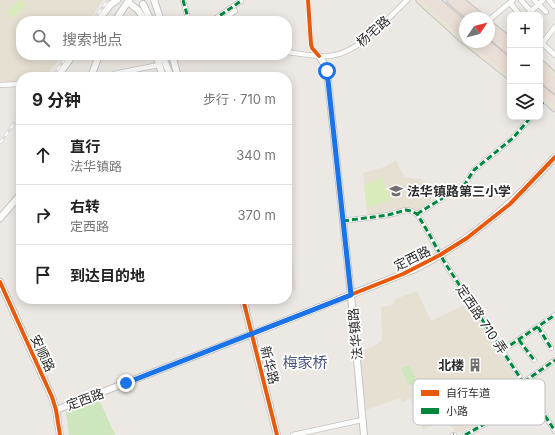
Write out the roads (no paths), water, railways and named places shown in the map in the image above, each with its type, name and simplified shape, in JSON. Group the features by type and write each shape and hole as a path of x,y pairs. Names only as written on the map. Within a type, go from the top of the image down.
{"highway":[{"path":"427,0 459,29"},
{"path":"436,0 459,20"},
{"path":"451,0 465,12"},
{"path":"459,0 474,12"},
{"path":"495,29 507,38"},
{"path":"495,38 508,48"},
{"path":"481,48 507,70"},
{"path":"491,48 507,62"},
{"path":"543,71 555,82"},
{"path":"543,78 555,88"},
{"path":"543,97 555,101"}],"main road":[{"path":"420,0 459,35"},
{"path":"475,48 507,74"},
{"path":"543,66 555,77"},
{"path":"543,75 555,85"},
{"path":"543,98 555,108"}],"street":[{"path":"102,16 110,5 117,0"},
{"path":"154,0 159,16"},
{"path":"183,0 187,16"},
{"path":"219,16 242,0"},
{"name":"法华镇路","path":"308,0 312,48 325,65 327,71 351,295 364,435"},
{"name":"杨宅路","path":"292,53 331,56 356,47 407,0"},
{"path":"521,0 530,12"},
{"path":"534,0 546,12"},
{"path":"532,12 543,0"},
{"path":"549,0 554,6"},
{"path":"118,16 128,1 138,10 142,16"},
{"path":"495,18 512,2 518,12"},
{"path":"143,4 149,16"},
{"path":"228,16 235,11"},
{"path":"543,42 555,27"},
{"path":"543,46 555,55"},
{"path":"61,72 69,60"},
{"path":"93,72 97,60"},
{"path":"158,60 162,72"},
{"path":"164,60 169,72"},
{"path":"173,60 177,72"},
{"path":"123,72 159,65"},
{"path":"0,85 16,84"},
{"path":"343,221 388,215 406,210 417,214 465,184 474,170 513,138 528,120"},
{"name":"定西路","path":"56,410 403,274 440,255 473,233 510,204 555,157"},
{"path":"0,218 16,200"},
{"name":"定西路 710 弄","path":"417,214 440,255 522,379"},
{"name":"安顺路","path":"0,282 52,397 56,410 60,435"},
{"name":"新华路","path":"244,304 277,435"},
{"path":"503,350 555,316"},
{"path":"538,327 551,348"},
{"path":"519,340 534,360"},
{"path":"528,379 555,360"},
{"name":"定西路 710 弄","path":"545,416 555,431"},
{"path":"293,435 362,420"},
{"path":"465,435 483,425"}],"railway":[{"path":"97,16 108,0"},
{"path":"56,72 64,60"},
{"path":"0,143 16,121"}],"place":[{"name":"法华镇路第三小学","path":"396,191"},
{"name":"北楼","path":"475,365"}],"district":[{"name":"梅家桥","path":"305,362"}]}
